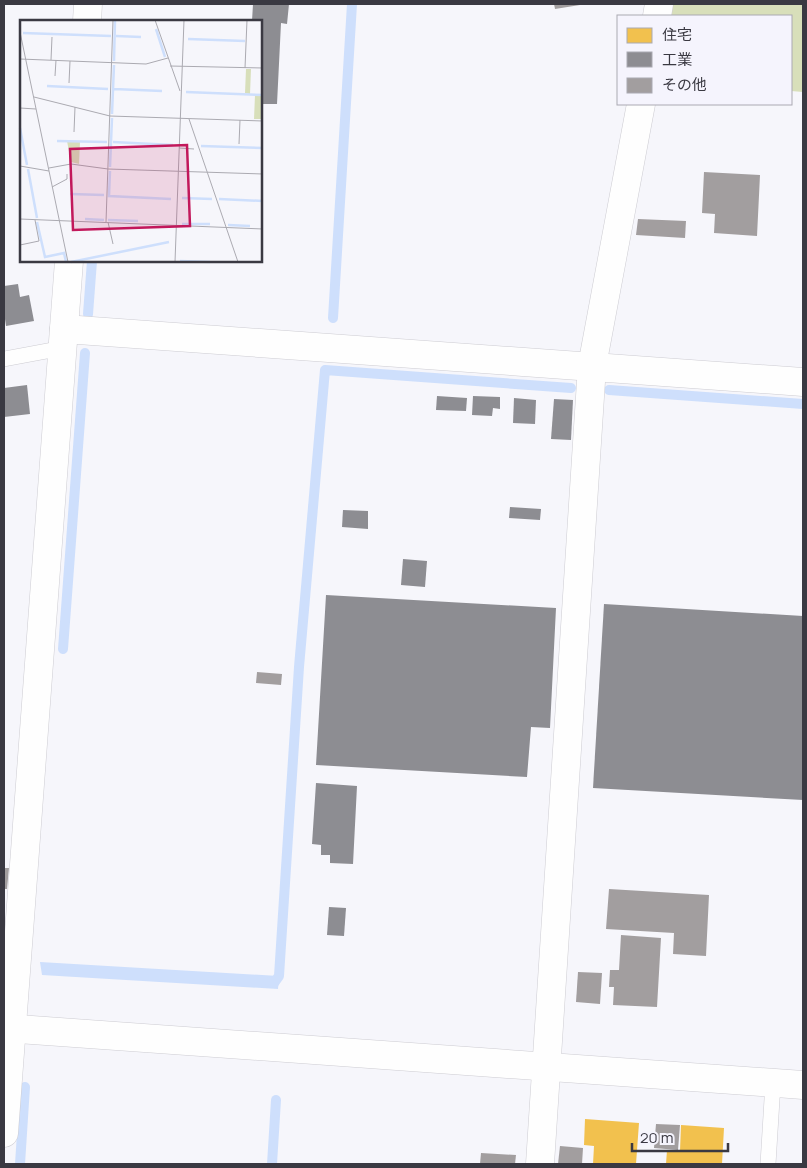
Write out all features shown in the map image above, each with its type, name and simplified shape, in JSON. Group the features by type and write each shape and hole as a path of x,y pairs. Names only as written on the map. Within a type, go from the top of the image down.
{"street":[{"path":"87,20 88,4"},
{"path":"540,1164 592,366 641,105"},
{"path":"4,1133 8,1029 69,262"},
{"path":"64,338 592,366 803,382"},
{"path":"8,1029 803,1086"}],"lane":[{"path":"4,359 64,338"},
{"path":"768,1164 773,1083"}],"green space":[{"path":"673,4 803,4 803,92 792,91 792,15 671,15"}],"water":[{"path":"40,962 279,976 278,989 42,975"}],"building: 住宅":[{"path":"585,1119 639,1123 636,1164 593,1164 594,1146 584,1145"},
{"path":"681,1125 724,1128 722,1164 666,1164 667,1150 680,1151"}],"building: 工業":[{"path":"253,4 289,4 287,24 281,23 277,104 262,104 262,20 252,20"},
{"path":"18,284 20,297 29,295 34,321 6,326 4,286"},
{"path":"27,385 30,414 4,417 4,388"},
{"path":"437,396 467,398 466,411 436,410"},
{"path":"473,396 500,397 500,409 493,408 492,416 472,415"},
{"path":"514,398 536,400 535,424 513,423"},
{"path":"554,399 573,400 571,440 551,439"},
{"path":"510,507 541,509 540,520 509,518"},
{"path":"343,510 368,511 368,529 342,527"},
{"path":"403,559 427,561 425,587 401,585"},
{"path":"326,595 556,608 550,728 531,727 527,777 316,765"},
{"path":"604,604 803,616 803,800 593,788"},
{"path":"316,783 357,786 353,864 330,863 330,855 321,855 321,845 312,844"},
{"path":"329,907 346,908 344,936 327,935"}],"building: その他":[{"path":"554,4 580,4 580,5 555,9"},
{"path":"704,172 760,175 757,236 714,233 715,214 702,213"},
{"path":"638,219 686,221 685,238 636,235"},
{"path":"257,672 282,674 281,685 256,683"},
{"path":"4,868 9,868 7,889 4,889"},
{"path":"609,889 709,895 706,956 673,954 674,933 606,929"},
{"path":"621,935 661,938 657,1007 613,1005 614,987 609,987 610,970 619,970"},
{"path":"578,972 602,973 600,1004 576,1002"},
{"path":"656,1124 680,1125 678,1150 654,1148"},
{"path":"560,1146 583,1148 582,1164 558,1164"},
{"path":"481,1153 516,1155 515,1164 480,1164"}],"waterway":[{"path":"333,318 352,4"},
{"path":"88,314 92,262"},
{"path":"63,649 85,353"},
{"path":"270,982 274,983 279,976 299,667 325,370 571,388"},
{"path":"609,390 803,404"},
{"path":"20,1164 25,1087"},
{"path":"272,1164 276,1100"}]}
